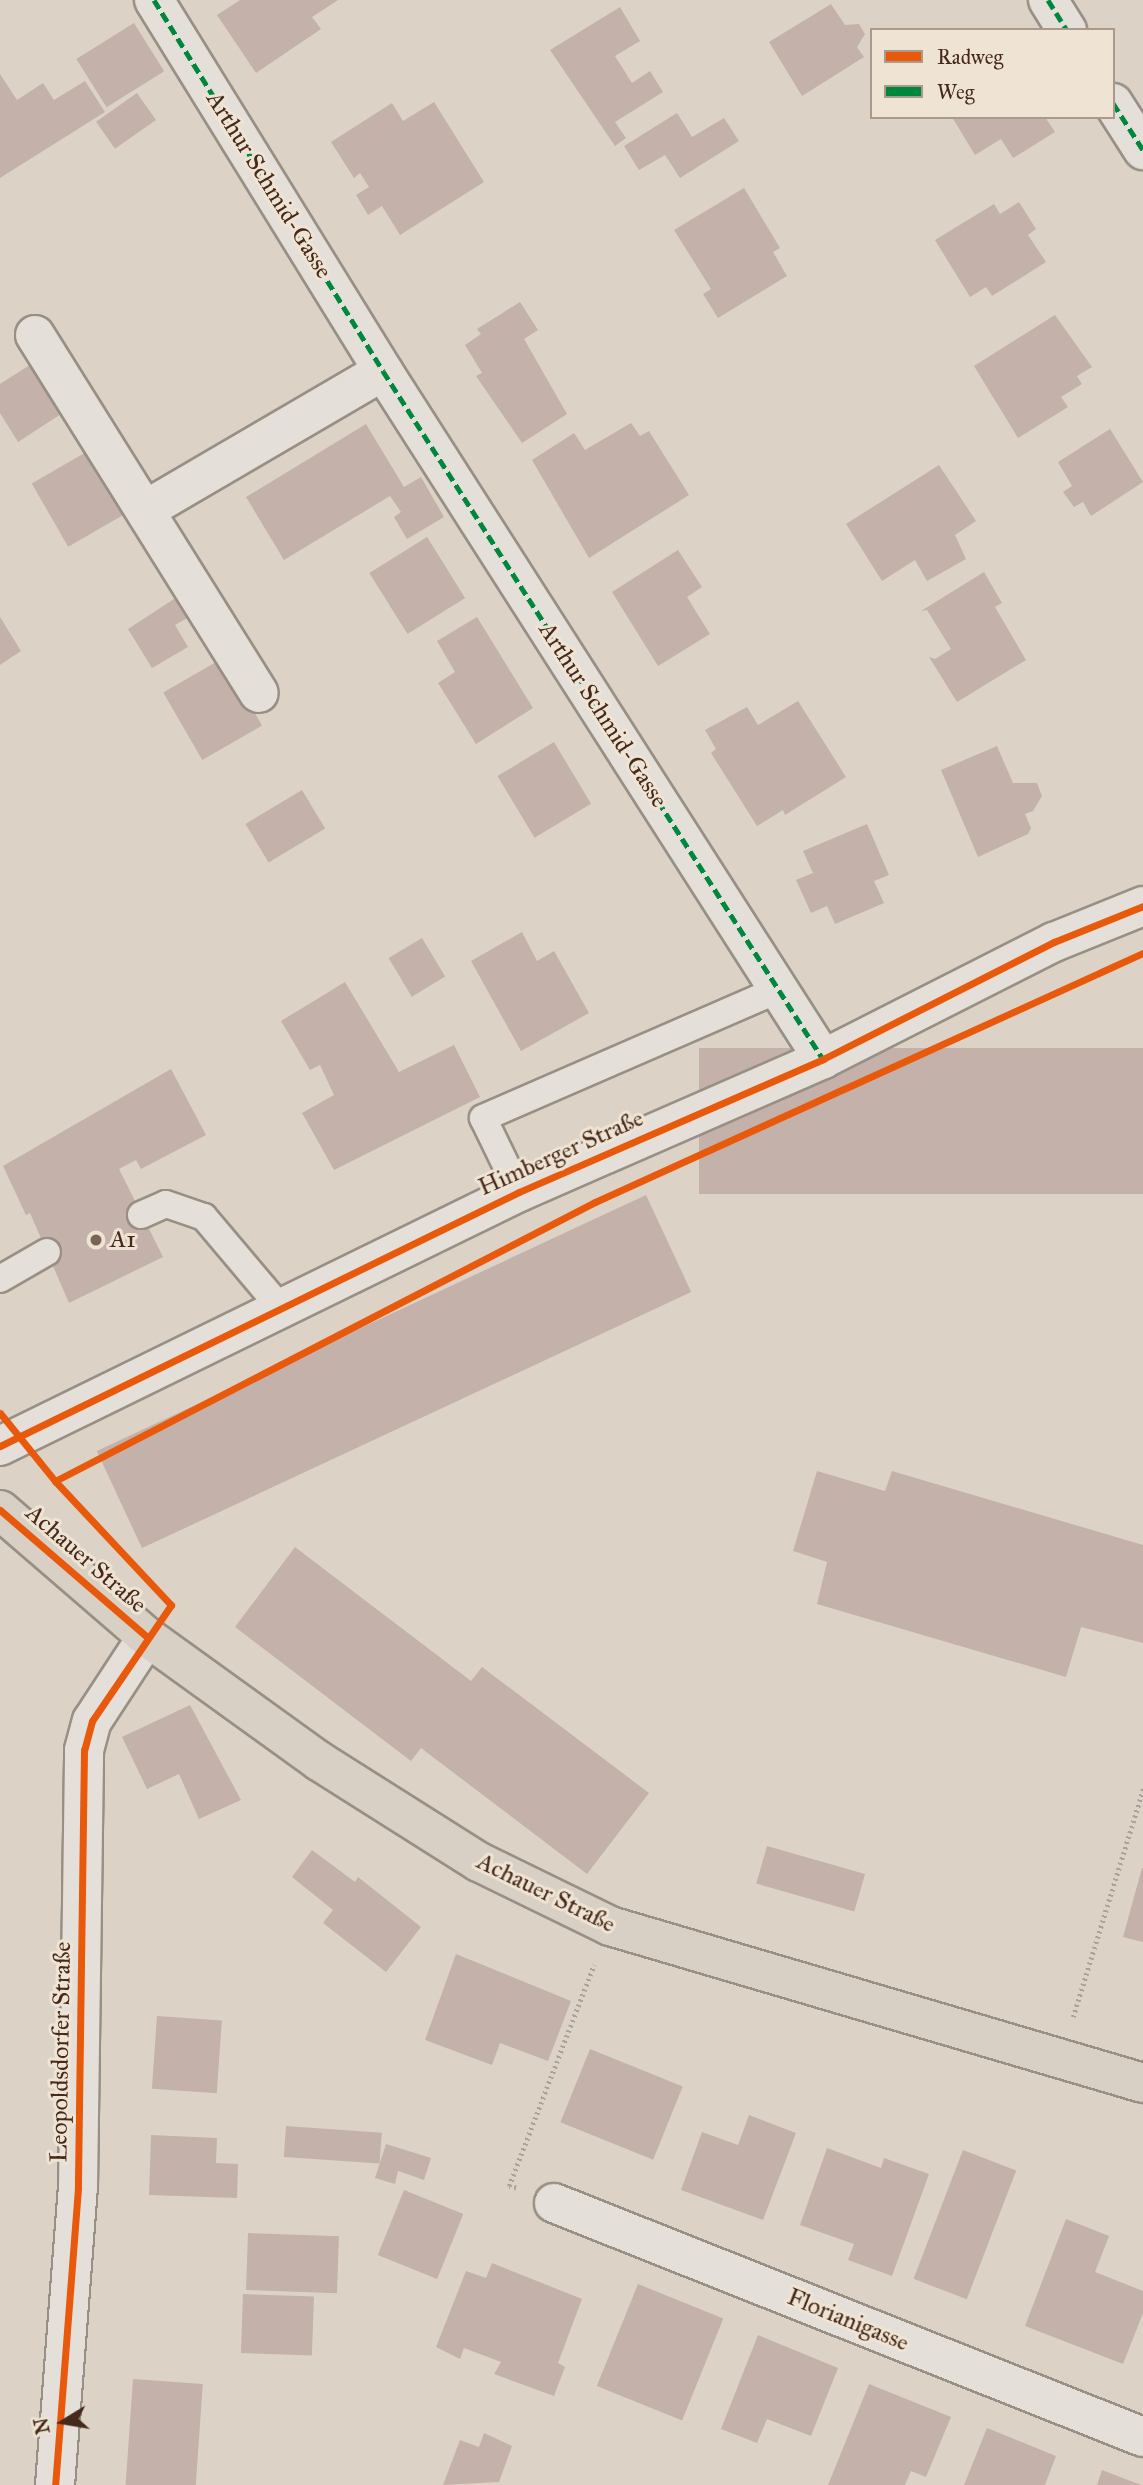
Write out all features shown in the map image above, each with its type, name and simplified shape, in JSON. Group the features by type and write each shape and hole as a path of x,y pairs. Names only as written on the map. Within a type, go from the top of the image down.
{"main road":[{"name":"Achauer Straße","path":"0,1510 147,1637 319,1761 479,1862 610,1926 1143,2083"}],"street":[{"name":"Arthur Schmid-Gasse","path":"153,0 383,371 823,1059"},
{"path":"1048,0 1066,28"},
{"path":"1115,106 1143,150"},
{"path":"35,335 147,509 259,693"},
{"path":"147,509 383,371"},
{"name":"Himberger Straße","path":"0,1446 279,1306 519,1192 823,1059 1054,942 1143,905"},
{"name":"Leopoldsdorfer Straße","path":"55,2485 78,2188 84,1750 92,1721 147,1637"},
{"name":"Florianigasse","path":"554,2203 1143,2437"}],"lane":[{"path":"519,1192 483,1118 779,989"},
{"path":"141,1214 166,1204 204,1217 279,1306"},
{"path":"0,1279 47,1252"}],"path":[{"path":"1061,2059 1143,1788"},
{"path":"554,2203 509,2186 610,1926"}],"building":[{"path":"240,0 338,0 312,17 321,29 256,73 217,15"},
{"path":"831,4 845,25 859,24 865,34 857,47 864,57 802,96 769,42"},
{"path":"620,7 640,41 615,56 632,83 650,71 663,92 615,122 626,138 615,146 550,50"},
{"path":"134,23 164,71 107,107 76,59"},
{"path":"0,74 17,100 43,83 54,100 85,81 105,112 0,178"},
{"path":"137,93 156,120 115,149 96,122"},
{"path":"434,102 484,182 400,235 382,206 368,215 356,195 369,187 360,173 354,178 331,142 392,103 403,121"},
{"path":"677,113 692,137 724,118 739,141 680,178 665,155 639,170 624,146"},
{"path":"953,119 1046,119 1055,132 1013,158 1001,139 975,155"},
{"path":"744,188 780,248 773,252 787,276 718,318 703,294 711,289 674,230"},
{"path":"1019,202 1036,229 1028,235 1046,262 992,296 986,287 970,297 935,240 994,204 1000,214"},
{"path":"520,302 538,330 524,339 567,414 522,443 476,376 482,373 465,345 481,334 477,329"},
{"path":"1055,315 1092,367 1077,376 1082,384 1061,397 1068,407 1018,438 974,366"},
{"path":"33,363 64,412 18,442 0,413 0,384"},
{"path":"631,423 640,436 649,431 689,495 589,558 532,460 574,433 585,450"},
{"path":"366,424 404,487 421,477 444,517 407,539 394,517 401,512 390,496 284,560 246,497"},
{"path":"1110,429 1143,482 1091,516 1083,502 1074,507 1063,492 1072,486 1058,462"},
{"path":"88,451 124,514 68,547 32,484"},
{"path":"939,465 976,521 955,535 966,559 927,581 915,560 882,581 846,524"},
{"path":"427,537 465,598 407,634 369,573"},
{"path":"678,550 702,587 687,597 710,634 658,666 612,592"},
{"path":"984,572 1002,603 995,607 1026,660 957,702 929,657 935,659 951,649 927,610 921,611"},
{"path":"177,597 189,617 175,625 188,647 152,668 128,629"},
{"path":"0,617 21,651 0,665"},
{"path":"477,617 533,708 476,744 438,683 455,672 437,641"},
{"path":"223,658 262,726 202,760 163,692"},
{"path":"798,701 846,777 785,815 783,810 757,826 711,753 716,749 705,730 747,707 758,725"},
{"path":"554,742 591,804 535,838 497,776"},
{"path":"997,746 1013,783 1037,783 1042,796 1033,811 1025,814 1031,828 1028,834 978,857 941,770"},
{"path":"302,790 325,829 269,863 245,824"},
{"path":"867,824 889,875 874,881 884,903 835,924 827,906 811,913 796,880 813,873 803,851"},
{"path":"522,932 537,961 554,951 589,1013 521,1051 471,961"},
{"path":"422,938 445,977 412,997 389,958"},
{"path":"345,982 399,1072 454,1045 480,1097 334,1170 302,1113 334,1095 320,1065 310,1070 281,1021"},
{"path":"699,1048 1143,1048 1143,1194 699,1194"},
{"path":"171,1069 206,1135 141,1169 136,1160 119,1169 163,1257 69,1303 30,1213 26,1215 3,1166"},
{"path":"646,1195 691,1292 142,1548 97,1451"},
{"path":"817,1471 885,1491 892,1471 1143,1545 1143,1643 1081,1627 1066,1677 817,1604 827,1562 793,1551"},
{"path":"295,1547 471,1681 482,1667 649,1793 587,1874 421,1748 411,1761 235,1627"},
{"path":"190,1705 241,1800 199,1819 179,1774 147,1789 122,1737"},
{"path":"767,1846 865,1874 854,1912 756,1883"},
{"path":"312,1850 355,1882 358,1877 421,1927 386,1972 323,1923 333,1910 292,1877"},
{"path":"1143,1868 1143,1942 1123,1937"},
{"path":"456,1954 571,2001 548,2061 500,2043 492,2065 425,2040"},
{"path":"157,2016 222,2021 217,2093 152,2089"},
{"path":"590,2049 683,2086 653,2160 560,2122"},
{"path":"749,2115 796,2133 763,2220 681,2190 702,2132 738,2145"},
{"path":"286,2126 382,2133 380,2164 284,2157"},
{"path":"151,2135 217,2138 216,2163 238,2164 237,2198 149,2195"},
{"path":"386,2144 431,2158 424,2180 398,2171 395,2184 375,2178"},
{"path":"827,2148 881,2168 884,2158 929,2174 892,2276 848,2260 854,2244 800,2225"},
{"path":"963,2150 1016,2170 967,2299 914,2279"},
{"path":"404,2190 463,2214 437,2279 378,2255"},
{"path":"1066,2219 1109,2236 1095,2272 1143,2291 1143,2313 1123,2364 1025,2326"},
{"path":"248,2233 339,2236 337,2293 246,2290"},
{"path":"492,2263 582,2299 558,2363 565,2367 554,2396 494,2374 501,2362 464,2348 460,2359 436,2347 466,2271 486,2278"},
{"path":"638,2284 723,2318 682,2420 597,2386"},
{"path":"243,2294 314,2296 312,2355 241,2353"},
{"path":"758,2335 838,2368 811,2436 767,2419 757,2443 721,2429"},
{"path":"133,2379 203,2384 196,2485 126,2485"},
{"path":"869,2384 951,2417 926,2477 911,2471 905,2485 828,2485"},
{"path":"987,2428 1056,2456 1045,2485 964,2485"},
{"path":"484,2433 512,2446 499,2482 443,2485 460,2440 479,2447"},
{"path":"1102,2470 1141,2485 1097,2485"}],"marked path":[{"path":"154,0 383,371 823,1059"},
{"path":"1048,0 1066,28"},
{"path":"1115,106 1143,150"}],"cycle path":[{"path":"0,1446 519,1192 823,1059 1054,942 1143,906"},
{"path":"55,1481 595,1202 1143,953"},
{"path":"0,1413 55,1481 171,1605 92,1721 84,1750 78,2188 55,2485"},
{"path":"0,1510 147,1637"}],"place":[{"name":"A1","path":"96,1240"}]}
